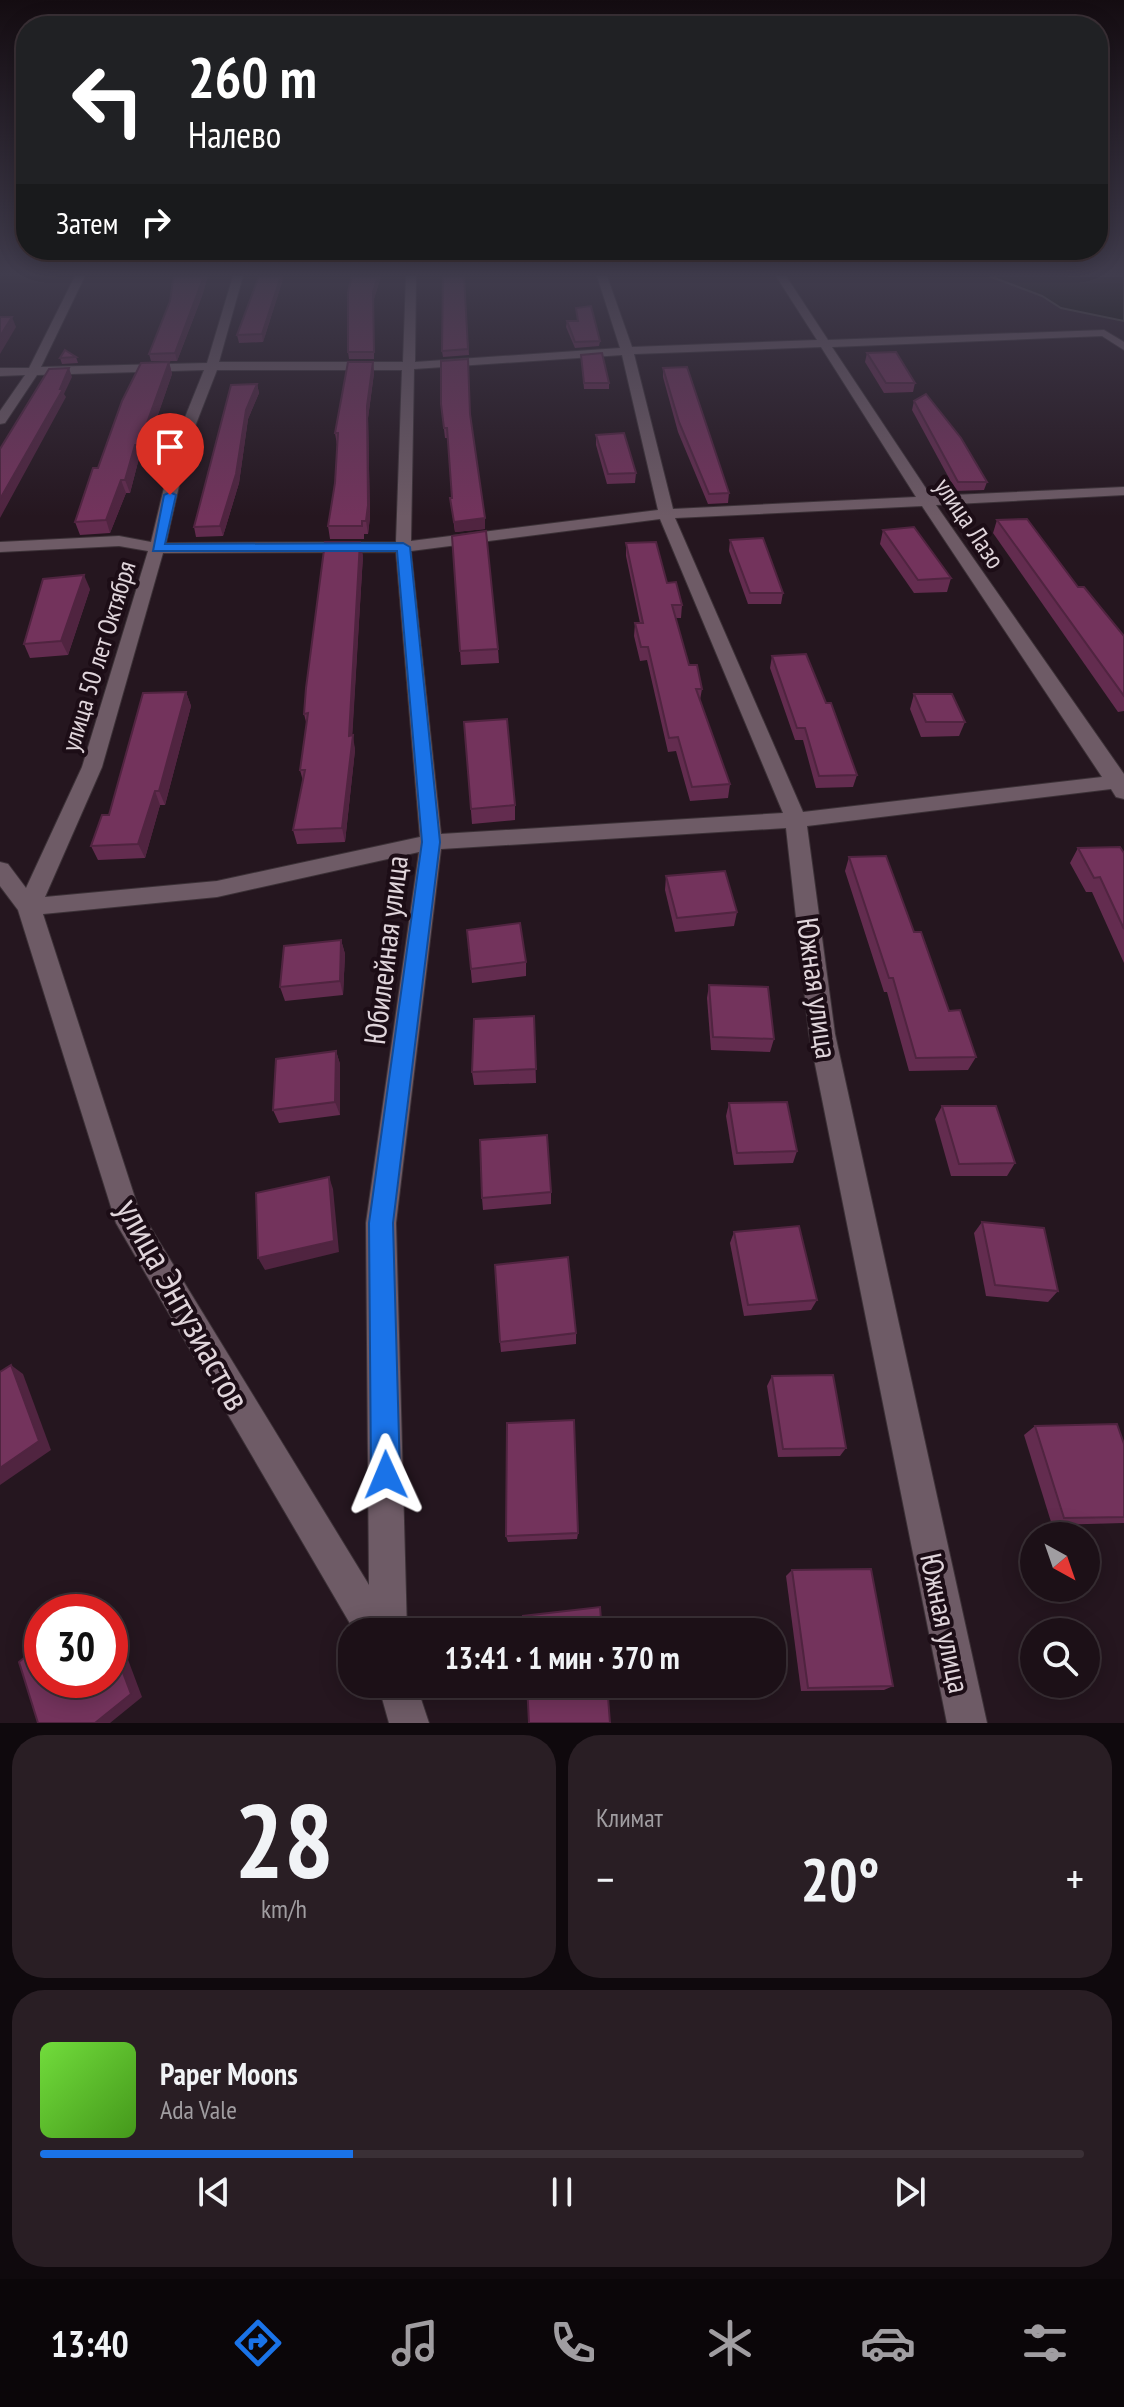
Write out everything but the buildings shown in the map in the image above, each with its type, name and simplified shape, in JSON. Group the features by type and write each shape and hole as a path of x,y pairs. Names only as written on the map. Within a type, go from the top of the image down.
{"street":[{"path":"0,420 41,356"},
{"name":"улица 50 лет Октября","path":"29,907 92,767 157,548 182,442 215,356"},
{"name":"Юбилейная улица","path":"388,1618 381,1223 431,842 403,547 407,356"},
{"path":"0,372 212,366 406,366 547,356"},
{"name":"Южная улица","path":"628,356 666,514 796,820 822,1034 967,1723"},
{"name":"улица Лазо","path":"832,356 925,499 1122,786"},
{"path":"0,547 119,541 157,548 403,547 666,514 1124,491"},
{"path":"29,907 217,889 431,842 796,820 1122,786"},
{"name":"улица Энтузиастов","path":"0,870 29,907 126,1213 368,1618"},
{"path":"401,1698 409,1723"}],"route":[{"path":"170,495 157,548 403,547 431,842 381,1223 386,1475"}]}
